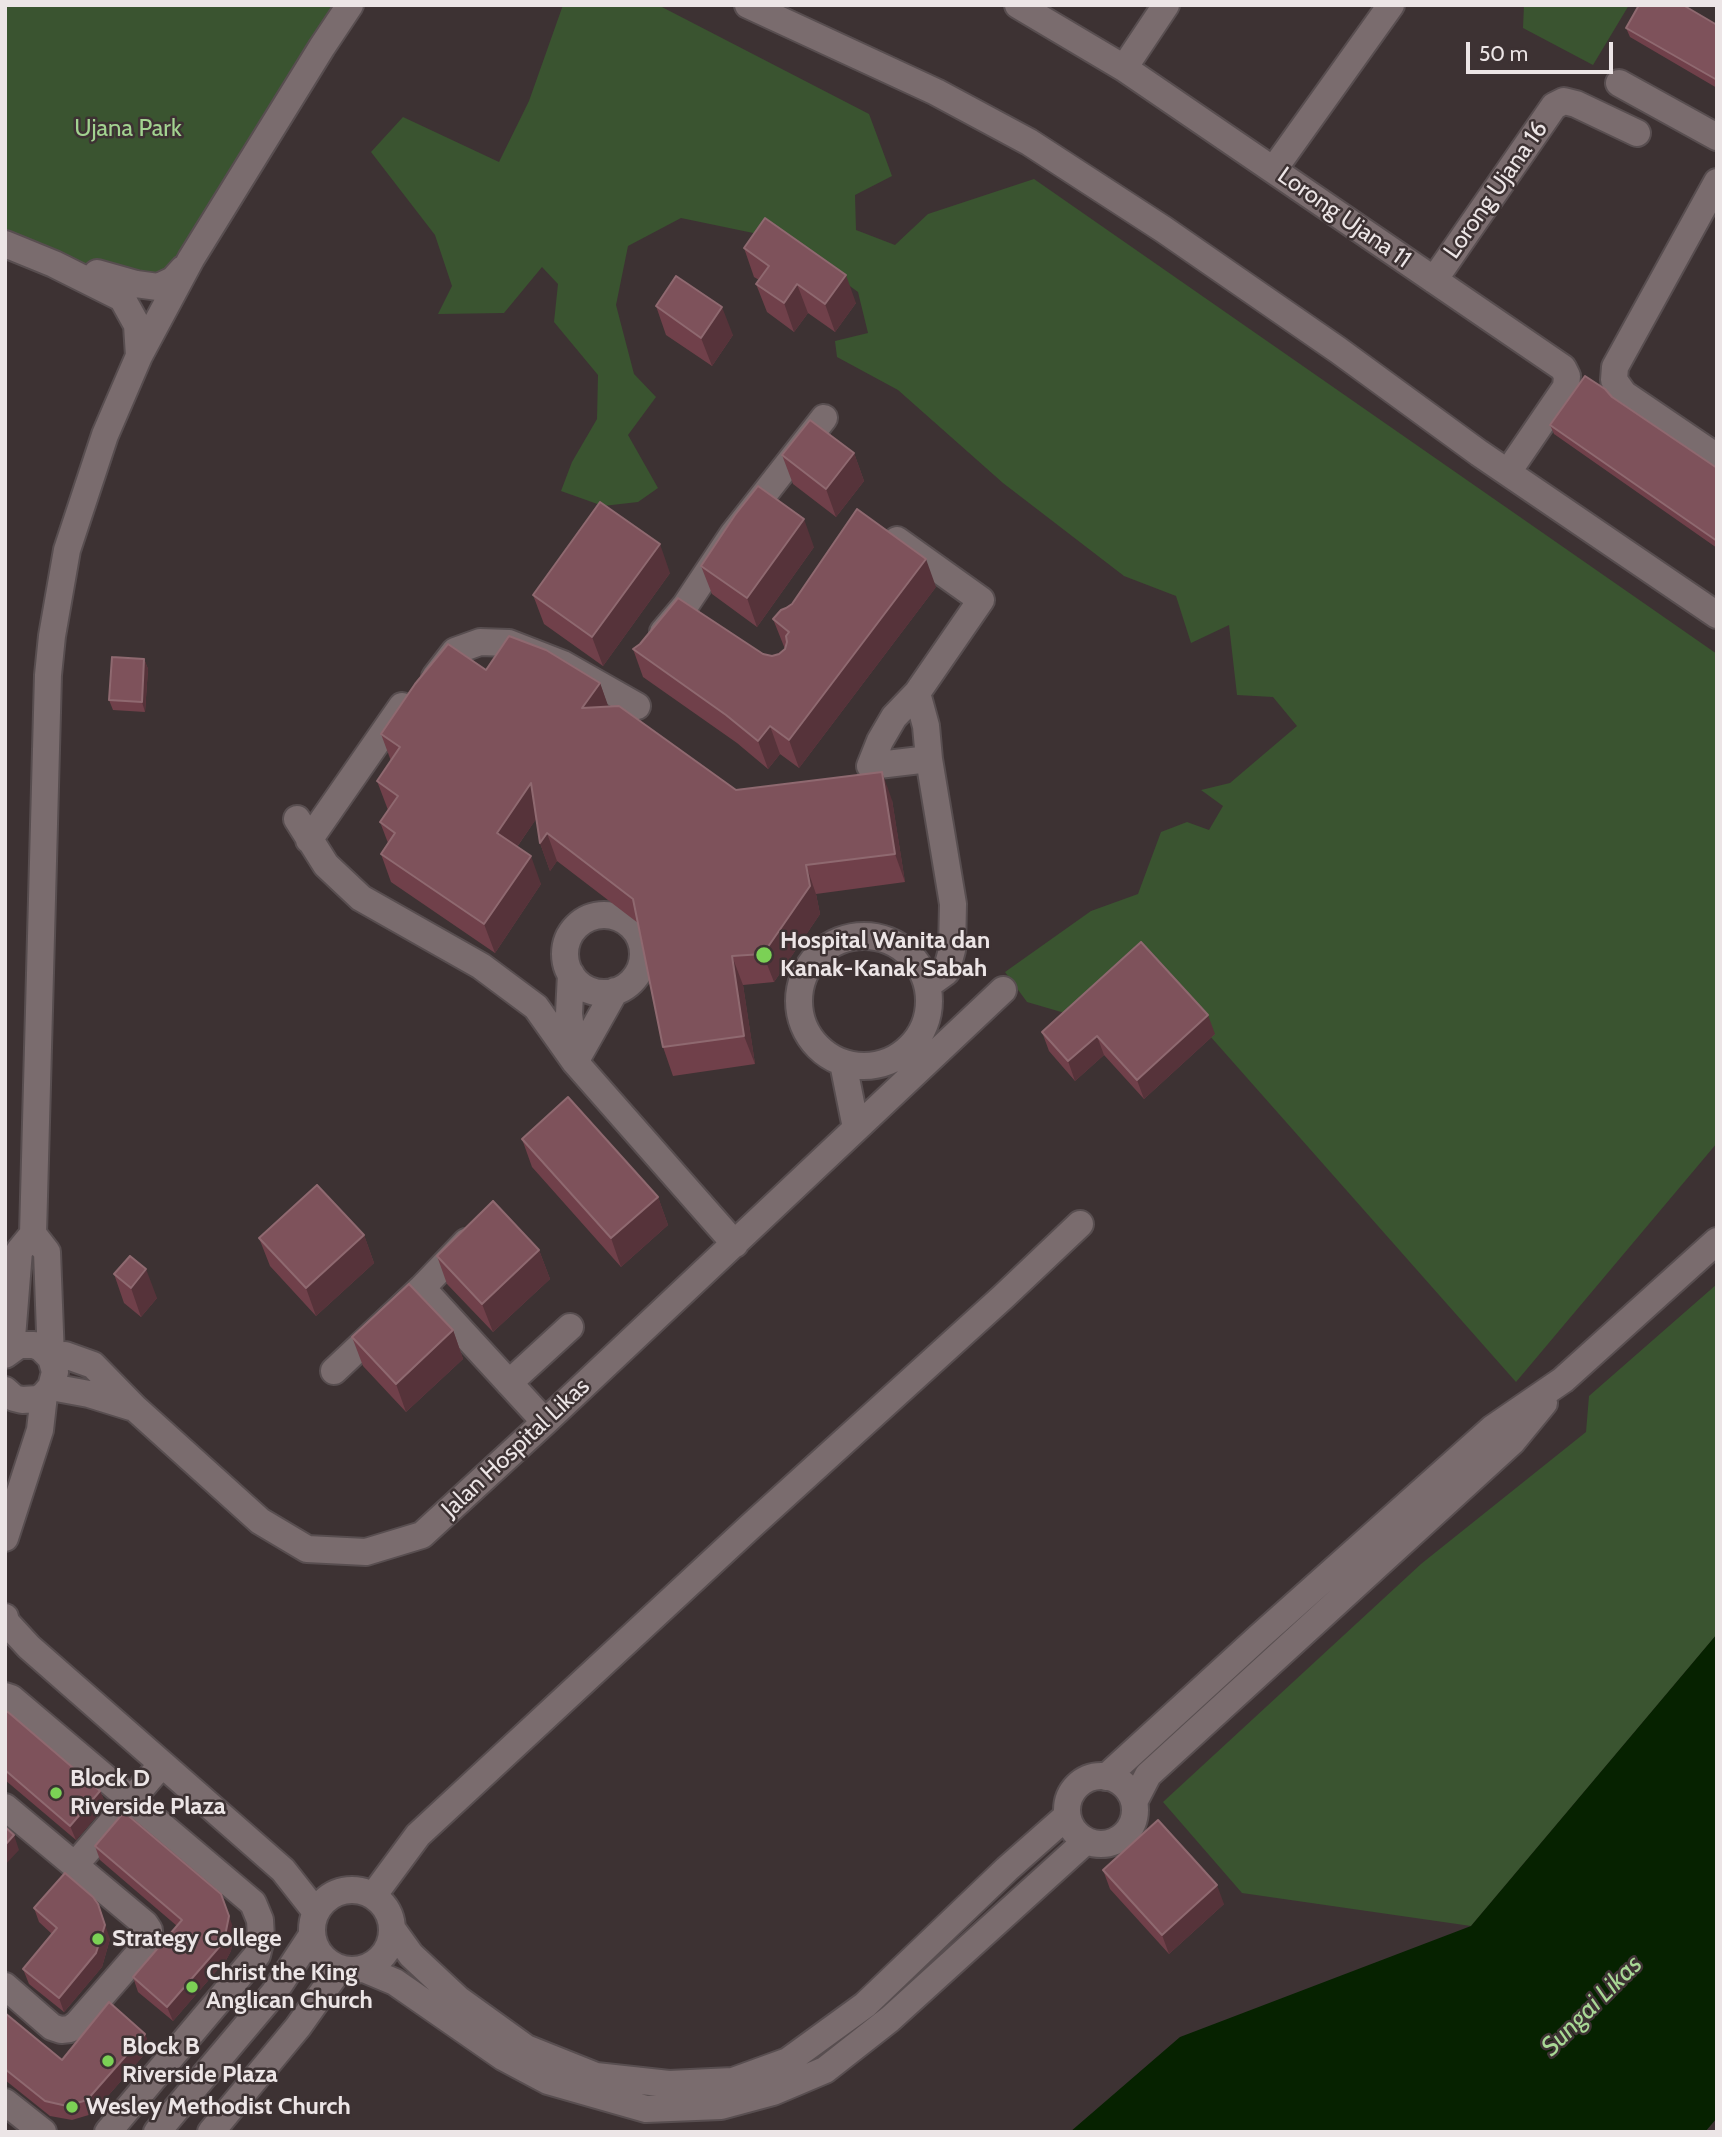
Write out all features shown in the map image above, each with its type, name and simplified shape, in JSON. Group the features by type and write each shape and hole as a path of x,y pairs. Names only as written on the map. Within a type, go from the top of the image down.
{"street":[{"path":"7,1352 19,1251 33,1234 48,675 67,550 105,435 139,356 191,259 350,5"},
{"path":"748,5 936,92 1028,142 1185,244 1508,472 1717,615"},
{"name":"Lorong Ujana 11","path":"1018,5 1124,68 1563,368 1567,376 1566,387 1508,472"},
{"path":"1124,68 1166,5"},
{"path":"1274,169 1391,5"},
{"path":"1619,83 1717,137"},
{"name":"Lorong Ujana 16","path":"1434,279 1554,106 1564,101 1576,104 1637,133"},
{"path":"1717,181 1615,367 1614,380 1623,394 1717,457"},
{"path":"5,244 54,264 122,298 137,325 139,356"},
{"path":"54,264 158,287 173,280 191,259"},
{"path":"646,653 695,613 733,534 824,418"},
{"path":"881,528 981,600 917,693 894,717 860,770 929,759"},
{"path":"638,706 563,664 509,643 480,642 455,651 418,699 408,698 347,787 303,830 326,865 361,898 481,966 536,1007 575,1062 735,1244"},
{"path":"917,693 926,726 953,904 952,950 946,972 928,985"},
{"path":"611,915 633,927 640,939 643,956 640,970 633,980 615,991 597,992 580,984 571,974 566,963 565,949 578,925 588,918 611,915"},
{"path":"872,936 897,944 916,961 928,985 930,1006 925,1026 916,1042 894,1059 870,1066 843,1063 826,1054 810,1038 800,1016 798,997 803,975 813,959 827,946 845,938 872,936"},
{"path":"571,974 569,1014 575,1062"},
{"name":"Jalan Hospital Likas","path":"7,1352 19,1346 34,1345 51,1357 65,1355 93,1365 136,1409 260,1521 307,1549 366,1552 422,1535 1003,990"},
{"path":"575,1062 615,991"},
{"path":"856,1128 894,1059"},
{"path":"843,1063 856,1128"},
{"path":"373,1896 418,1835 1080,1224"},
{"path":"334,1371 480,1228"},
{"path":"5,1545 55,1373 51,1357 47,1252 33,1234"},
{"path":"1107,1777 1493,1428 1563,1380 1717,1241"},
{"path":"422,1287 545,1422"},
{"path":"509,1383 570,1327"},
{"path":"1134,1802 1149,1775 1512,1442 1563,1380"},
{"path":"6,1396 22,1400 38,1399 48,1391 89,1394 136,1409"},
{"path":"5,1617 17,1645 162,1764 283,1870 321,1914"},
{"path":"5,1696 11,1698 253,1903 260,1920 261,1938 257,1955 108,2132"},
{"path":"75,1866 162,1764"},
{"path":"1107,1777 1124,1785 1134,1802 1135,1812 1127,1833 1107,1844 1096,1844 1077,1835 1067,1816 1067,1805 1070,1795 1085,1780 1107,1777"},
{"path":"5,1807 149,1930 146,1945 70,2029 52,2027 5,1986"},
{"path":"393,1930 411,1955 458,1999 526,2048 596,2076 669,2084 733,2081 788,2061 865,2005 1007,1869 1067,1816"},
{"path":"321,1914 315,1947 330,1964 395,1982 503,2057 548,2081 646,2109 722,2106 773,2092 825,2070 890,2018 1086,1841"},
{"path":"157,2132 274,1993 321,1914 347,1890 361,1891 373,1896 384,1905 393,1930 391,1943 384,1955 375,1963 352,1968 298,2027 211,2132"},
{"path":"5,2102 43,2132"}],"green space":[{"name":"Ujana Park","path":"5,5 350,5 158,287 5,244"},
{"path":"563,5 658,5 869,114 892,176 855,195 856,230 895,245 928,214 1034,179 1717,654 1717,1143 1516,1382 1133,949 1075,1016 1027,1002 1005,972 1091,911 1138,894 1161,832 1187,822 1209,830 1223,806 1201,790 1230,783 1297,726 1273,697 1237,695 1229,625 1191,643 1176,596 1124,576 1003,483 898,390 837,357 835,341 868,333 858,292 787,240 681,218 628,246 616,305 634,374 656,397 628,435 658,488 638,502 603,506 561,491 572,462 597,419 598,375 554,322 558,284 542,267 504,313 438,314 452,286 435,235 371,152 403,117 499,162 529,101"},
{"path":"1524,5 1629,5 1593,65 1523,28"},
{"path":"1717,1284 1717,1634 1471,1926 1242,1893 1163,1802 1421,1564 1586,1432 1589,1396"}],"water":[{"name":"Sungai Likas","path":"1717,1634 1717,2118 1705,2132 1070,2132 1180,2037 1471,1926"}],"building":[{"path":"1639,5 1683,5 1717,25 1717,80 1626,28"},
{"path":"765,218 846,275 825,304 797,284 784,303 756,284 769,266 744,248"},
{"path":"676,276 722,307 701,338 656,306"},
{"path":"1585,376 1717,468 1717,541 1550,425"},
{"path":"810,420 854,453 826,489 782,455"},
{"path":"758,486 804,519 747,598 701,566"},
{"path":"600,502 660,544 592,637 533,595"},
{"path":"857,509 926,559 789,740 770,726 758,741 633,649 678,598 763,654 779,654 785,649 789,632 773,619 781,610 792,604"},
{"path":"509,636 546,650 600,683 582,708 619,706 736,790 882,772 895,854 806,865 810,886 763,954 732,956 744,1036 663,1047 633,899 547,833 540,843 531,783 497,833 531,856 484,924 381,854 395,833 380,822 398,796 377,781 400,747 381,734 415,684 448,644 486,670"},
{"path":"112,657 144,659 142,702 109,700"},
{"path":"1141,942 1208,1015 1137,1080 1097,1036 1068,1061 1042,1032"},
{"path":"568,1097 658,1197 611,1238 522,1139"},
{"path":"317,1185 364,1235 306,1288 259,1238"},
{"path":"493,1201 539,1250 482,1304 437,1256"},
{"path":"130,1256 146,1269 131,1288 114,1274"},
{"path":"409,1284 453,1330 396,1384 352,1337"},
{"name":"Block D Riverside Plaza","path":"5,1711 100,1791 70,1826 5,1770"},
{"path":"124,1812 221,1894 229,1916 221,1945 167,2007 133,1977 182,1920 95,1846"},
{"path":"1158,1820 1217,1885 1162,1935 1103,1870"},
{"path":"5,1827 14,1835 5,1845"},
{"path":"65,1873 93,1897 105,1925 96,1953 59,1998 23,1969 57,1928 34,1908"},
{"name":"Block B Riverside Plaza","path":"109,2002 145,2034 87,2100 67,2106 45,2101 5,2069 5,2013 62,2060"}],"place":[{"name":"Hospital Wanita dan Kanak-Kanak Sabah","path":"764,955"},
{"name":"Block D Riverside Plaza","path":"56,1793"},
{"name":"Strategy College","path":"98,1939"},
{"name":"Christ the King Anglican Church","path":"192,1987"},
{"name":"Block B Riverside Plaza","path":"108,2061"},
{"name":"Wesley Methodist Church","path":"72,2107"}]}
